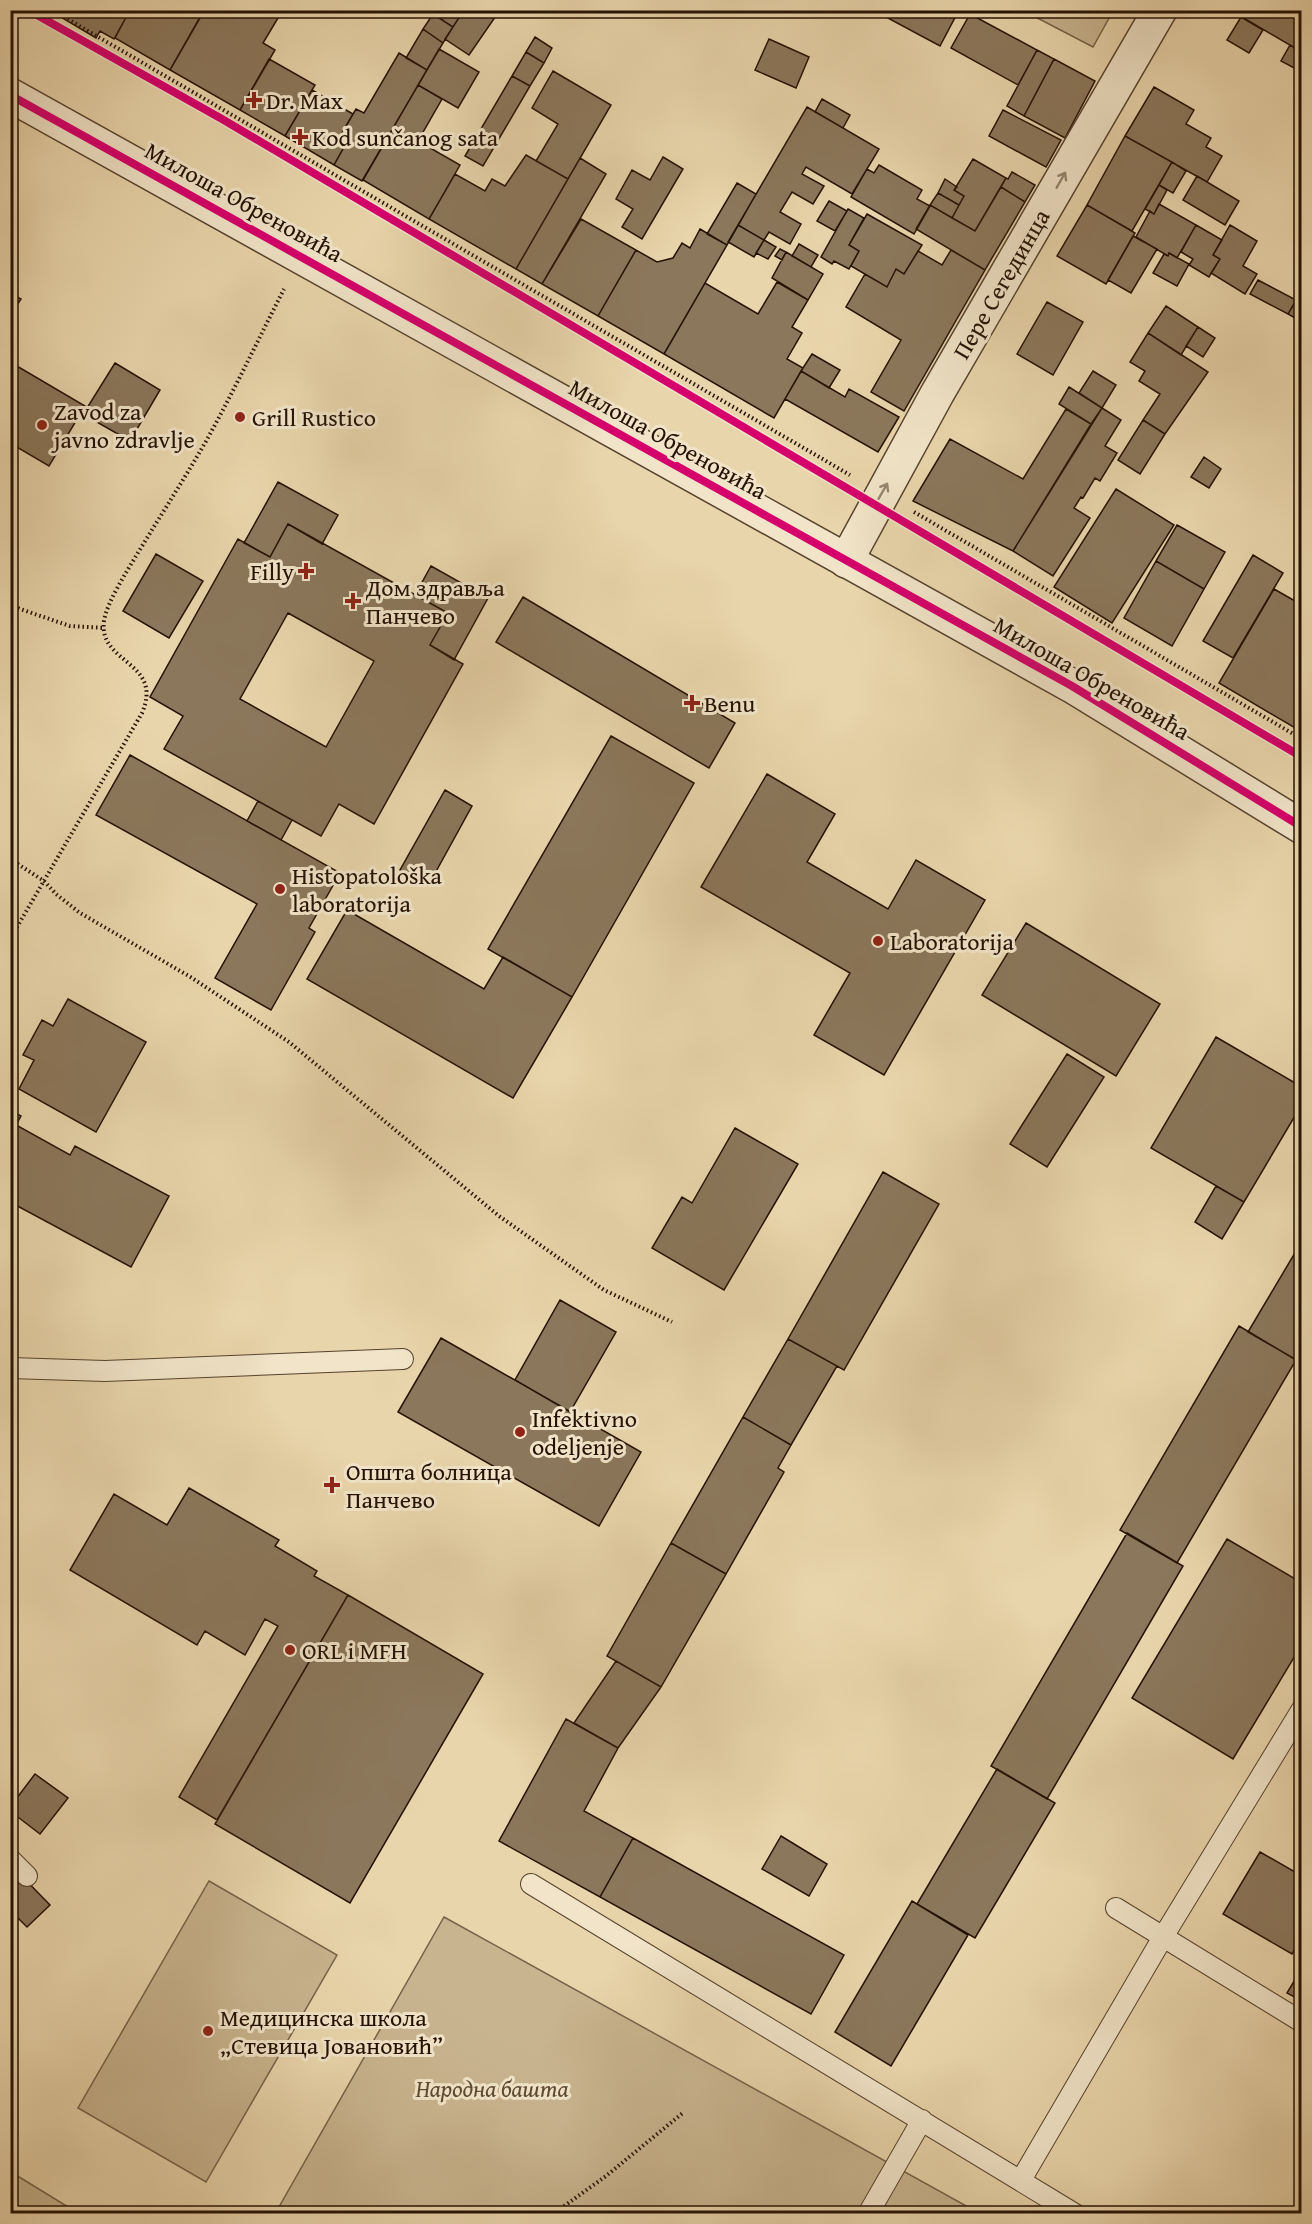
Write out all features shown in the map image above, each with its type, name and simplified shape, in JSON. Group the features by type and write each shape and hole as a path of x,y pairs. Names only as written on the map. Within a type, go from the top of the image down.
{"street":[{"name":"Пере Сегединца","path":"846,561 937,394 1160,10"},
{"name":"Милоша Обреновића","path":"10,95 1072,686 1302,827"}],"lane":[{"path":"10,1368 105,1371 403,1359"},
{"path":"1021,2180 1163,1937 1302,1709"},
{"path":"10,1859 27,1876"},
{"path":"531,1884 1075,2214"},
{"path":"1116,1908 1302,2022"},
{"path":"868,2214 922,2120"}],"path":[{"path":"52,10 1302,739"},
{"path":"212,114 273,149"},
{"path":"10,939 142,713 147,700 141,674 109,646 104,636 104,620 118,587 205,443 301,256"},
{"path":"10,604 70,626 104,628"},
{"path":"10,859 44,881 80,913 189,976 289,1042 499,1216 585,1277 604,1290 672,1322"},
{"path":"553,2214 606,2176 684,2112"}],"green space":[{"path":"1024,11 1113,11 1093,47"},
{"name":"Медицинска школа „Стевица Јовановић”","path":"209,1881 337,1955 206,2182 78,2108"},
{"name":"Народна башта","path":"444,1917 979,2213 275,2214"},
{"path":"11,2172 78,2213 11,2213"}],"building":[{"path":"49,10 130,10 114,39 100,31 96,38"},
{"path":"130,10 204,11 170,70 115,38"},
{"path":"204,10 265,10 278,18 263,43 275,50 240,110 170,70"},
{"path":"428,10 464,10 453,27"},
{"path":"464,10 500,10 469,55 445,39"},
{"path":"873,10 959,10 940,46"},
{"path":"1230,10 1282,10 1302,22 1302,48 1300,51"},
{"path":"433,14 453,27 443,43 423,29"},
{"path":"970,14 1037,50 1018,85 951,48"},
{"path":"1241,17 1263,30 1249,53 1227,40"},
{"path":"423,29 443,43 427,70 406,58"},
{"path":"535,37 552,48 544,63 526,52"},
{"path":"769,39 809,57 796,88 755,70"},
{"path":"1290,45 1302,52 1300,71 1281,61"},
{"path":"439,49 479,72 458,108 418,85"},
{"path":"1037,50 1054,59 1024,116 1007,106"},
{"path":"526,52 544,63 530,86 512,76"},
{"path":"399,53 427,70 362,181 334,165 344,147 336,143 356,109 364,113"},
{"path":"269,59 315,85 285,136 240,110"},
{"path":"1054,59 1095,81 1065,138 1024,116"},
{"path":"553,71 611,105 568,179 536,161 558,124 532,108"},
{"path":"512,76 530,86 483,166 465,156"},
{"path":"418,85 442,99 418,141 460,165 429,219 363,180"},
{"path":"1154,87 1194,110 1186,124 1211,138 1206,147 1222,156 1207,182 1125,136"},
{"path":"312,90 353,114 336,143 344,147 334,165 285,136"},
{"path":"822,99 850,115 843,128 815,112"},
{"path":"807,107 879,149 852,194 806,167 802,174 824,186 813,204 792,192 780,212 801,224 790,244 769,232 764,240 738,225"},
{"path":"1003,110 1061,140 1046,167 989,136"},
{"path":"1125,136 1172,162 1132,231 1087,205"},
{"path":"526,155 568,179 516,269 429,219 455,174 485,191 492,179 505,186"},
{"path":"663,157 683,169 642,239 622,227 633,209 616,199 632,170 650,180"},
{"path":"580,158 606,174 542,284 516,269"},
{"path":"973,159 1006,178 975,231 952,218 964,196 954,190"},
{"path":"1172,162 1186,171 1173,193 1159,185"},
{"path":"879,165 922,190 917,199 930,206 914,234 851,197 867,169 874,173"},
{"path":"1012,172 1035,185 1025,202 1001,187"},
{"path":"1197,176 1239,201 1225,225 1183,200"},
{"path":"945,179 957,187 954,190 964,196 959,205 938,193"},
{"path":"737,183 756,194 727,245 707,234"},
{"path":"1159,185 1167,190 1154,214 1145,209"},
{"path":"1001,187 1025,202 985,270 916,229 930,205 975,231"},
{"path":"938,193 959,205 952,218 930,205"},
{"path":"829,201 847,211 835,231 817,221"},
{"path":"1159,204 1196,225 1177,258 1169,253 1168,256 1136,237 1150,211 1154,214"},
{"path":"1087,205 1135,233 1106,284 1057,256"},
{"path":"848,209 864,218 849,245 859,251 849,269 834,261 832,264 821,257"},
{"path":"867,214 922,245 904,274 896,269 887,287 851,266 859,251 849,245"},
{"path":"581,219 636,250 598,316 542,284"},
{"path":"738,225 764,240 754,257 728,242"},
{"path":"1196,225 1222,240 1213,255 1220,259 1209,277 1189,265 1193,259 1181,252"},
{"path":"1230,225 1257,241 1243,266 1257,274 1245,294 1211,273 1220,259 1213,255"},
{"path":"700,229 727,245 664,354 598,316 636,250 657,262 673,258 682,243 690,248"},
{"path":"1133,236 1157,249 1131,293 1108,280"},
{"path":"764,240 776,247 768,259 756,253"},
{"path":"799,244 818,255 811,267 792,256"},
{"path":"780,249 786,252 782,260 775,256"},
{"path":"951,250 985,270 904,411 871,392 901,340 846,307 865,274 887,287 896,269 904,274 918,251 942,265"},
{"path":"786,252 823,274 808,300 772,278"},
{"path":"1169,253 1189,264 1177,286 1153,273 1164,254 1168,256"},
{"path":"1258,280 1296,300 1288,314 1250,294"},
{"path":"777,282 808,300 792,327 802,333 787,359 803,368 774,418 664,354 705,283 758,314"},
{"path":"1302,290 1302,322 1288,314"},
{"path":"10,293 21,299 10,316"},
{"path":"1047,302 1083,322 1053,375 1017,354"},
{"path":"1166,306 1198,327 1181,355 1148,333"},
{"path":"1198,327 1215,338 1203,357 1186,346"},
{"path":"1148,333 1208,372 1165,434 1143,420 1160,394 1139,381 1145,371 1130,362"},
{"path":"812,354 840,370 829,388 801,371"},
{"name":"Zavod za javno zdravlje","path":"10,362 85,406 49,466 10,443"},
{"path":"115,363 160,390 130,441 95,421 99,415 87,408"},
{"path":"801,371 845,397 849,389 899,417 878,452 785,399"},
{"path":"1093,371 1116,385 1102,408 1079,393"},
{"path":"1069,387 1102,408 1091,424 1059,404"},
{"path":"1102,408 1121,420 1105,446 1117,453 1100,481 1095,478 1074,508 1090,518 1053,576 1013,551"},
{"path":"1066,409 1091,424 1013,551 913,501 950,439 1023,479"},
{"path":"1143,420 1165,434 1140,474 1118,460"},
{"path":"1204,457 1221,469 1209,488 1191,477"},
{"path":"278,482 338,515 322,544 288,524 270,557 244,543"},
{"path":"1116,489 1174,525 1112,623 1054,587"},
{"path":"288,524 448,613 430,645 463,664 374,824 339,804 321,836 164,749 183,716 150,697 238,539 270,557","holes":["288,613 374,661 326,747 240,699"]},
{"path":"1177,525 1225,552 1204,589 1156,561"},
{"path":"156,554 203,581 169,638 123,611"},
{"path":"1253,555 1283,573 1233,658 1203,641"},
{"path":"1156,561 1204,589 1172,646 1124,618"},
{"path":"431,566 488,598 454,660 430,645 448,613 415,595"},
{"path":"1274,589 1302,605 1302,732 1219,683"},
{"path":"523,597 735,723 709,768 496,642"},
{"path":"611,736 694,783 572,997 488,949"},
{"name":"Histopatološka laboratorija","path":"130,755 340,873 309,928 315,932 271,1010 215,978 257,904 96,815"},
{"name":"Laboratorija","path":"767,774 835,814 807,862 888,909 916,860 985,900 884,1075 814,1035 850,973 701,887"},
{"path":"445,790 472,806 428,886 400,870"},
{"path":"258,801 292,820 281,840 247,821"},
{"path":"347,910 484,989 503,957 572,997 513,1098 307,979"},
{"path":"1026,923 1160,1004 1116,1076 982,995"},
{"path":"68,999 146,1042 96,1132 19,1089 34,1060 23,1055 42,1020 53,1026"},
{"path":"1216,1037 1302,1087 1302,1104 1244,1202 1151,1148"},
{"path":"1067,1054 1104,1077 1047,1167 1010,1144"},
{"path":"10,1110 21,1116 16,1125 70,1155 75,1146 169,1196 131,1267 10,1202"},
{"path":"735,1128 798,1164 724,1290 652,1248 682,1197 692,1203"},
{"path":"883,1172 939,1204 844,1370 788,1339"},
{"path":"1216,1186 1244,1202 1222,1239 1195,1222"},
{"path":"1302,1241 1302,1360 1300,1362 1248,1332"},
{"path":"560,1300 616,1332 570,1412 515,1380"},
{"path":"1239,1326 1296,1360 1177,1563 1120,1530"},
{"name":"Infektivno odeljenje","path":"441,1338 641,1452 599,1526 398,1412"},
{"path":"788,1339 837,1366 791,1445 743,1417"},
{"path":"743,1417 791,1445 778,1468 784,1472 726,1574 671,1543"},
{"name":"ORL i MFH","path":"189,1488 279,1540 275,1546 317,1571 314,1576 348,1595 217,1820 179,1797 278,1626 265,1619 245,1655 205,1631 197,1645 70,1570 114,1494 167,1525"},
{"path":"1127,1533 1183,1566 1047,1799 991,1766"},
{"path":"1227,1539 1302,1583 1302,1644 1233,1759 1132,1698"},
{"path":"671,1543 726,1574 661,1687 607,1656"},
{"path":"348,1595 483,1674 350,1903 215,1824"},
{"path":"616,1661 661,1687 618,1748 574,1723"},
{"path":"566,1719 618,1748 584,1811 633,1838 600,1897 499,1841"},
{"path":"997,1769 1055,1803 975,1938 917,1904"},
{"path":"35,1774 68,1798 40,1834 10,1811 10,1807"},
{"path":"781,1836 827,1864 809,1896 762,1869"},
{"path":"633,1838 844,1955 811,2014 600,1897"},
{"path":"1260,1852 1302,1876 1302,1938 1292,1954 1223,1914"},
{"path":"10,1864 50,1905 27,1927 10,1910"},
{"path":"912,1901 968,1935 891,2066 835,2032"},
{"path":"1302,1968 1302,2001 1287,1993"}],"cycle path":[{"path":"28,10 222,119 1302,757"},
{"path":"10,95 1072,686 1302,827"}],"place":[{"name":"Dr. Max","path":"254,100"},
{"name":"Kod sunčanog sata","path":"300,137"},
{"name":"Grill Rustico","path":"240,417"},
{"name":"Zavod za javno zdravlje","path":"42,425"},
{"name":"Filly","path":"306,571"},
{"name":"Дом здравља Панчево","path":"353,601"},
{"name":"Benu","path":"692,703"},
{"name":"Histopatološka laboratorija","path":"280,889"},
{"name":"Laboratorija","path":"878,941"},
{"name":"Infektivno odeljenje","path":"520,1432"},
{"name":"Општа болница Панчево","path":"332,1485"},
{"name":"ORL i MFH","path":"290,1650"},
{"name":"Медицинска школа „Стевица Јовановић”","path":"208,2031"}]}
